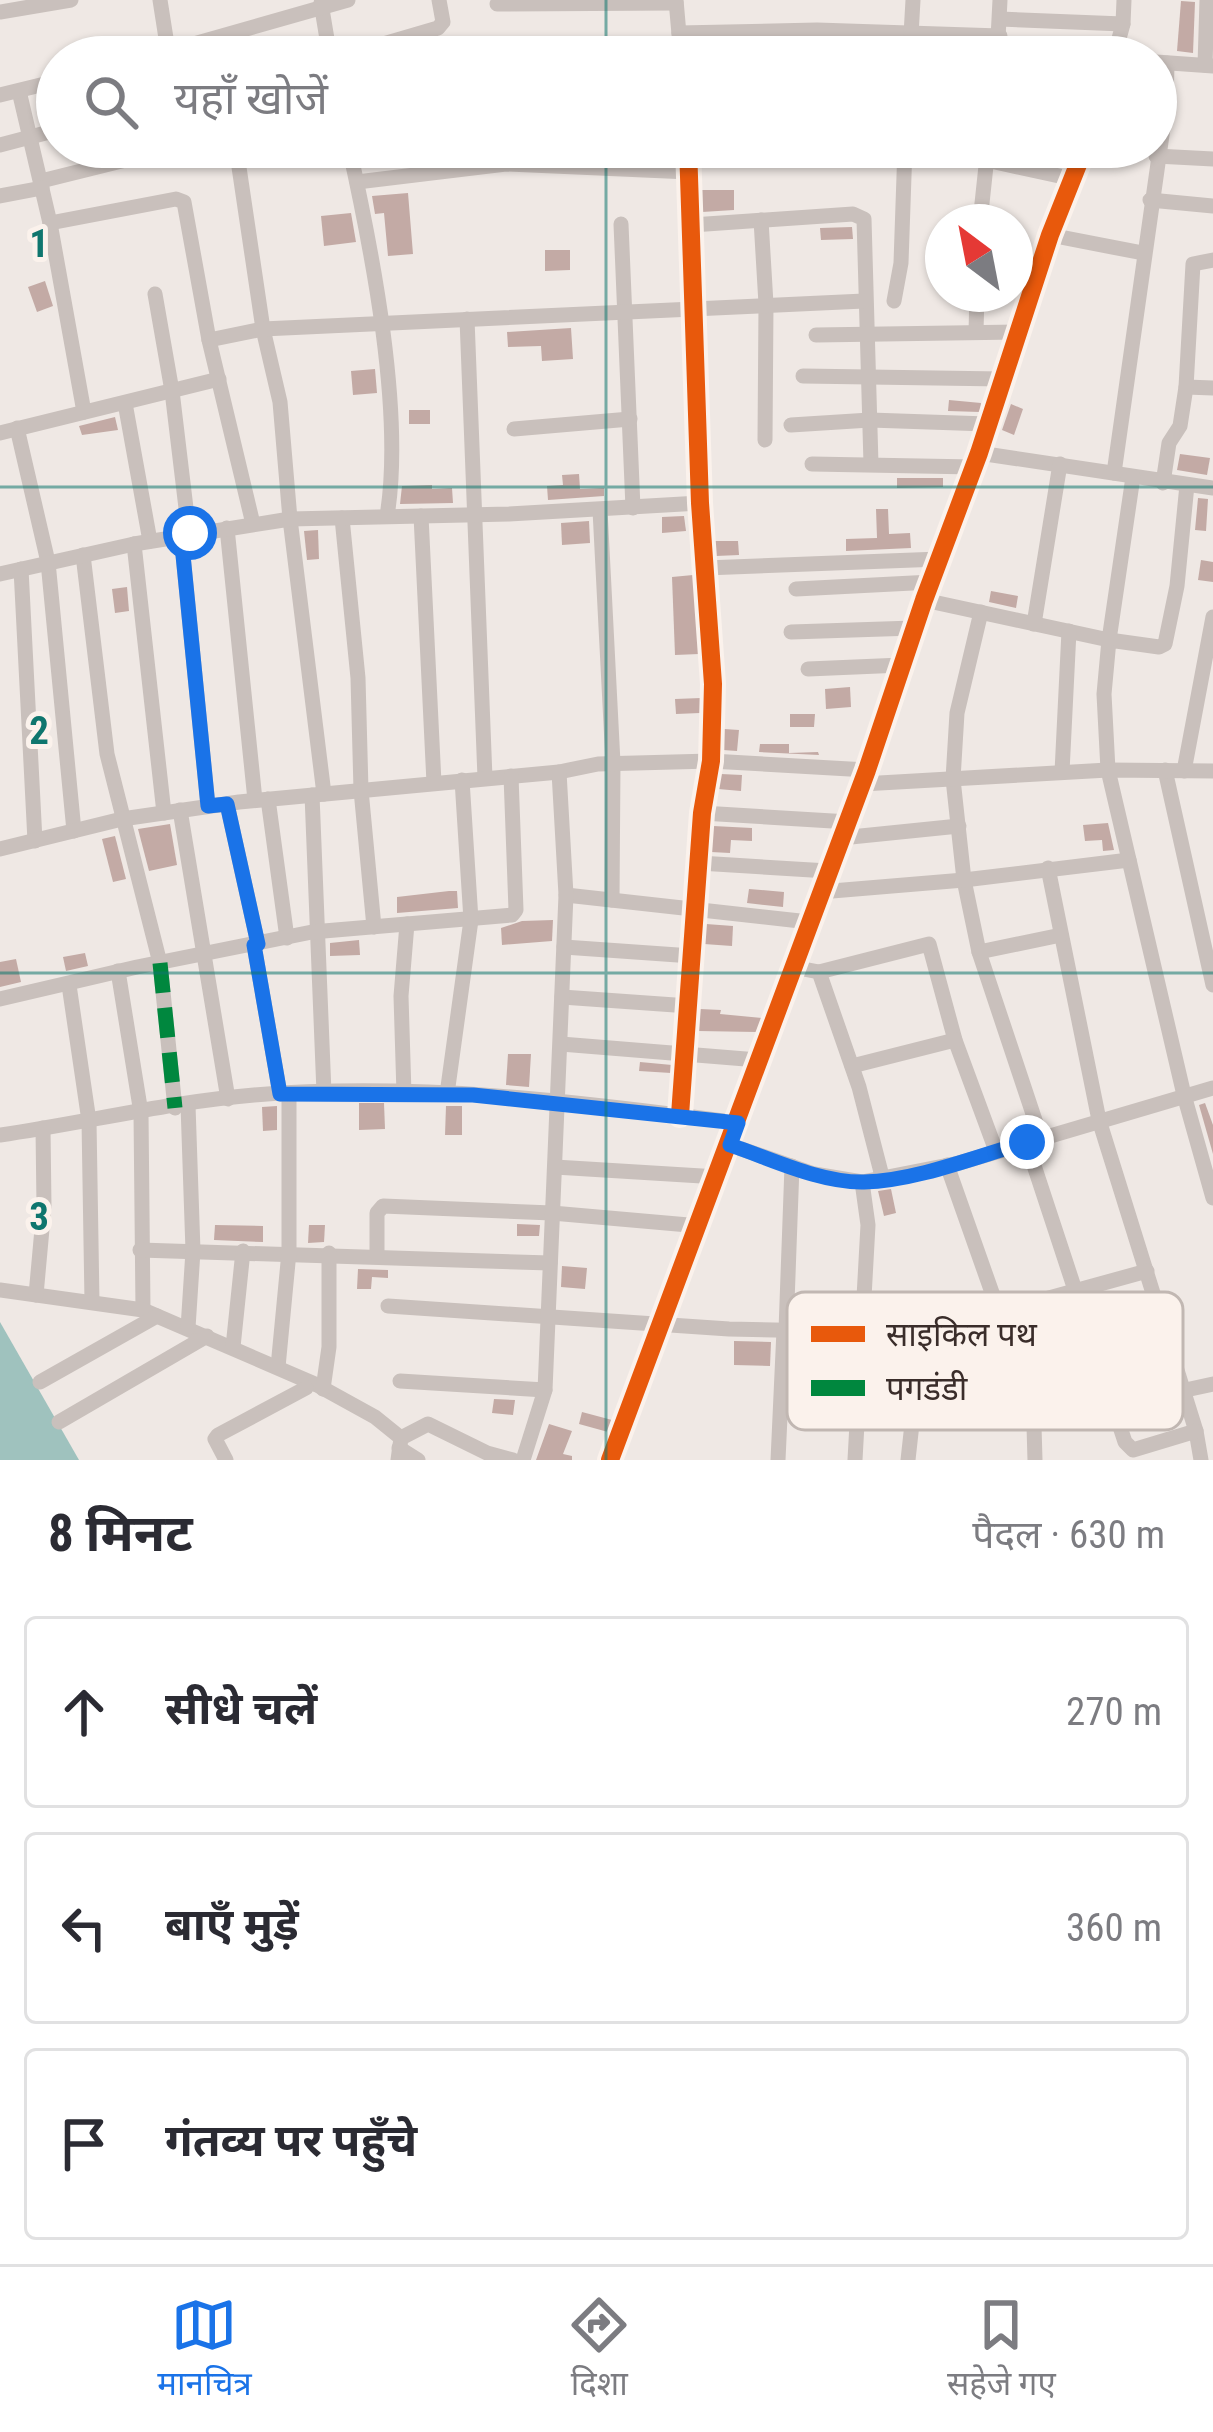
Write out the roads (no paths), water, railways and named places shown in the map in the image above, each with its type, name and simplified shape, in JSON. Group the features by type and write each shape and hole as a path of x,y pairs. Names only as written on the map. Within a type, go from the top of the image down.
{"street":[{"path":"0,12 71,0"},
{"path":"160,0 166,36"},
{"path":"220,36 348,0"},
{"path":"410,36 438,28 443,22 439,0"},
{"path":"912,35 913,0"},
{"path":"999,36 1000,0"},
{"path":"1120,36 1124,0"},
{"path":"1177,64 1209,66 1207,0"},
{"path":"497,4 676,2 679,36"},
{"path":"321,4 329,36"},
{"path":"679,33 817,30 912,35 1123,24"},
{"path":"0,95 36,87"},
{"path":"19,91 36,159"},
{"path":"0,145 36,136"},
{"path":"1177,157 1213,159"},
{"path":"38,168 84,412"},
{"path":"0,196 103,168"},
{"path":"239,168 262,329 280,402 318,794 315,932 324,1093"},
{"path":"354,168 380,324 393,451 387,516"},
{"path":"357,182 473,168"},
{"path":"598,168 689,172"},
{"path":"680,1115 702,813 711,761 713,683 700,503 689,168"},
{"path":"894,302 901,262 904,168"},
{"path":"982,204 985,168"},
{"path":"1037,168 1073,179"},
{"path":"610,1460 865,777 1077,168"},
{"path":"1114,473 1154,168"},
{"path":"50,223 176,199 184,202 209,340 253,524"},
{"path":"1150,200 1213,206"},
{"path":"692,225 861,215 867,233 864,301 871,464"},
{"path":"761,220 765,440"},
{"path":"622,224 633,508"},
{"path":"1050,235 1143,253"},
{"path":"1163,483 1168,442 1180,426 1186,387 1193,264 1213,260"},
{"path":"155,295 172,391 208,806"},
{"path":"209,340 262,329 864,301"},
{"path":"976,332 977,312"},
{"path":"467,319 485,778"},
{"path":"816,335 1018,332"},
{"path":"803,376 1002,379"},
{"path":"74,831 48,562 9,430 219,379"},
{"path":"1186,387 1213,388"},
{"path":"125,403 172,812 206,955 227,1099"},
{"path":"514,429 629,419"},
{"path":"791,424 870,420 988,424"},
{"path":"812,464 977,460 1060,464 1213,488"},
{"path":"1034,624 1060,464"},
{"path":"1132,477 1104,694 1108,770 1184,1095 1213,1198"},
{"path":"924,600 1159,647 1165,644 1177,586 1187,485"},
{"path":"0,574 185,534 290,519 700,503"},
{"path":"600,510 614,763 612,900"},
{"path":"421,516 434,783"},
{"path":"342,518 374,927"},
{"path":"227,528 261,800 287,938"},
{"path":"83,555 107,754 160,963 182,1107 193,1251 188,1328"},
{"path":"705,568 940,559"},
{"path":"21,569 35,841"},
{"path":"796,589 932,582"},
{"path":"981,612 957,713 953,779 964,880 979,952 1078,1291"},
{"path":"1184,771 1213,616"},
{"path":"791,632 914,628"},
{"path":"1062,772 1070,631"},
{"path":"808,669 902,665"},
{"path":"0,850 122,819 208,806 614,763 711,761 865,777 953,779 1108,770 1213,771"},
{"path":"1165,770 1213,985"},
{"path":"523,1460 545,1390 560,1104 566,895 559,772"},
{"path":"0,999 315,932 503,917 516,910 511,776"},
{"path":"447,1094 471,920 462,780"},
{"path":"227,804 284,1094 289,1252 278,1367"},
{"path":"702,813 845,830 958,826"},
{"path":"820,892 1129,860"},
{"path":"699,862 828,871"},
{"path":"1048,868 1099,1120 1153,1292"},
{"path":"566,895 809,922"},
{"path":"404,1094 401,996 407,925"},
{"path":"979,952 1061,935"},
{"path":"794,967 819,972 927,943 955,1040 996,1151"},
{"path":"564,947 692,956"},
{"path":"118,971 141,1113 140,1250 150,1313"},
{"path":"819,972 852,1066 883,1180"},
{"path":"69,985 89,1121 92,1302"},
{"path":"562,997 688,1006"},
{"path":"852,1066 955,1040"},
{"path":"561,1044 758,1060"},
{"path":"730,1145 792,1166 862,1182 883,1180 1213,1088"},
{"path":"0,1135 227,1099 324,1093 447,1094 738,1123"},
{"path":"36,1294 44,1207 43,1128"},
{"path":"947,1165 994,1292"},
{"path":"778,1460 792,1166"},
{"path":"555,1167 718,1177"},
{"path":"862,1182 868,1225 864,1292"},
{"path":"377,1254 377,1213 383,1205 700,1226"},
{"path":"140,1250 550,1263"},
{"path":"233,1347 243,1252"},
{"path":"226,1460 218,1435 315,1388 329,1347 329,1253"},
{"path":"1074,1292 1147,1271"},
{"path":"0,1290 150,1313 188,1328 376,1417 398,1453 418,1460"},
{"path":"388,1306 785,1330"},
{"path":"40,1382 150,1313"},
{"path":"59,1422 207,1336"},
{"path":"400,1381 545,1390"},
{"path":"1183,1391 1213,1384"},
{"path":"1183,1396 1201,1460"},
{"path":"398,1453 428,1424 487,1453 513,1460"},
{"path":"855,1460 857,1430"},
{"path":"908,1460 911,1430"},
{"path":"1033,1430 1035,1460"},
{"path":"1123,1430 1129,1448 1196,1431"}],"water":[{"path":"0,1322 79,1460 0,1460"}]}
